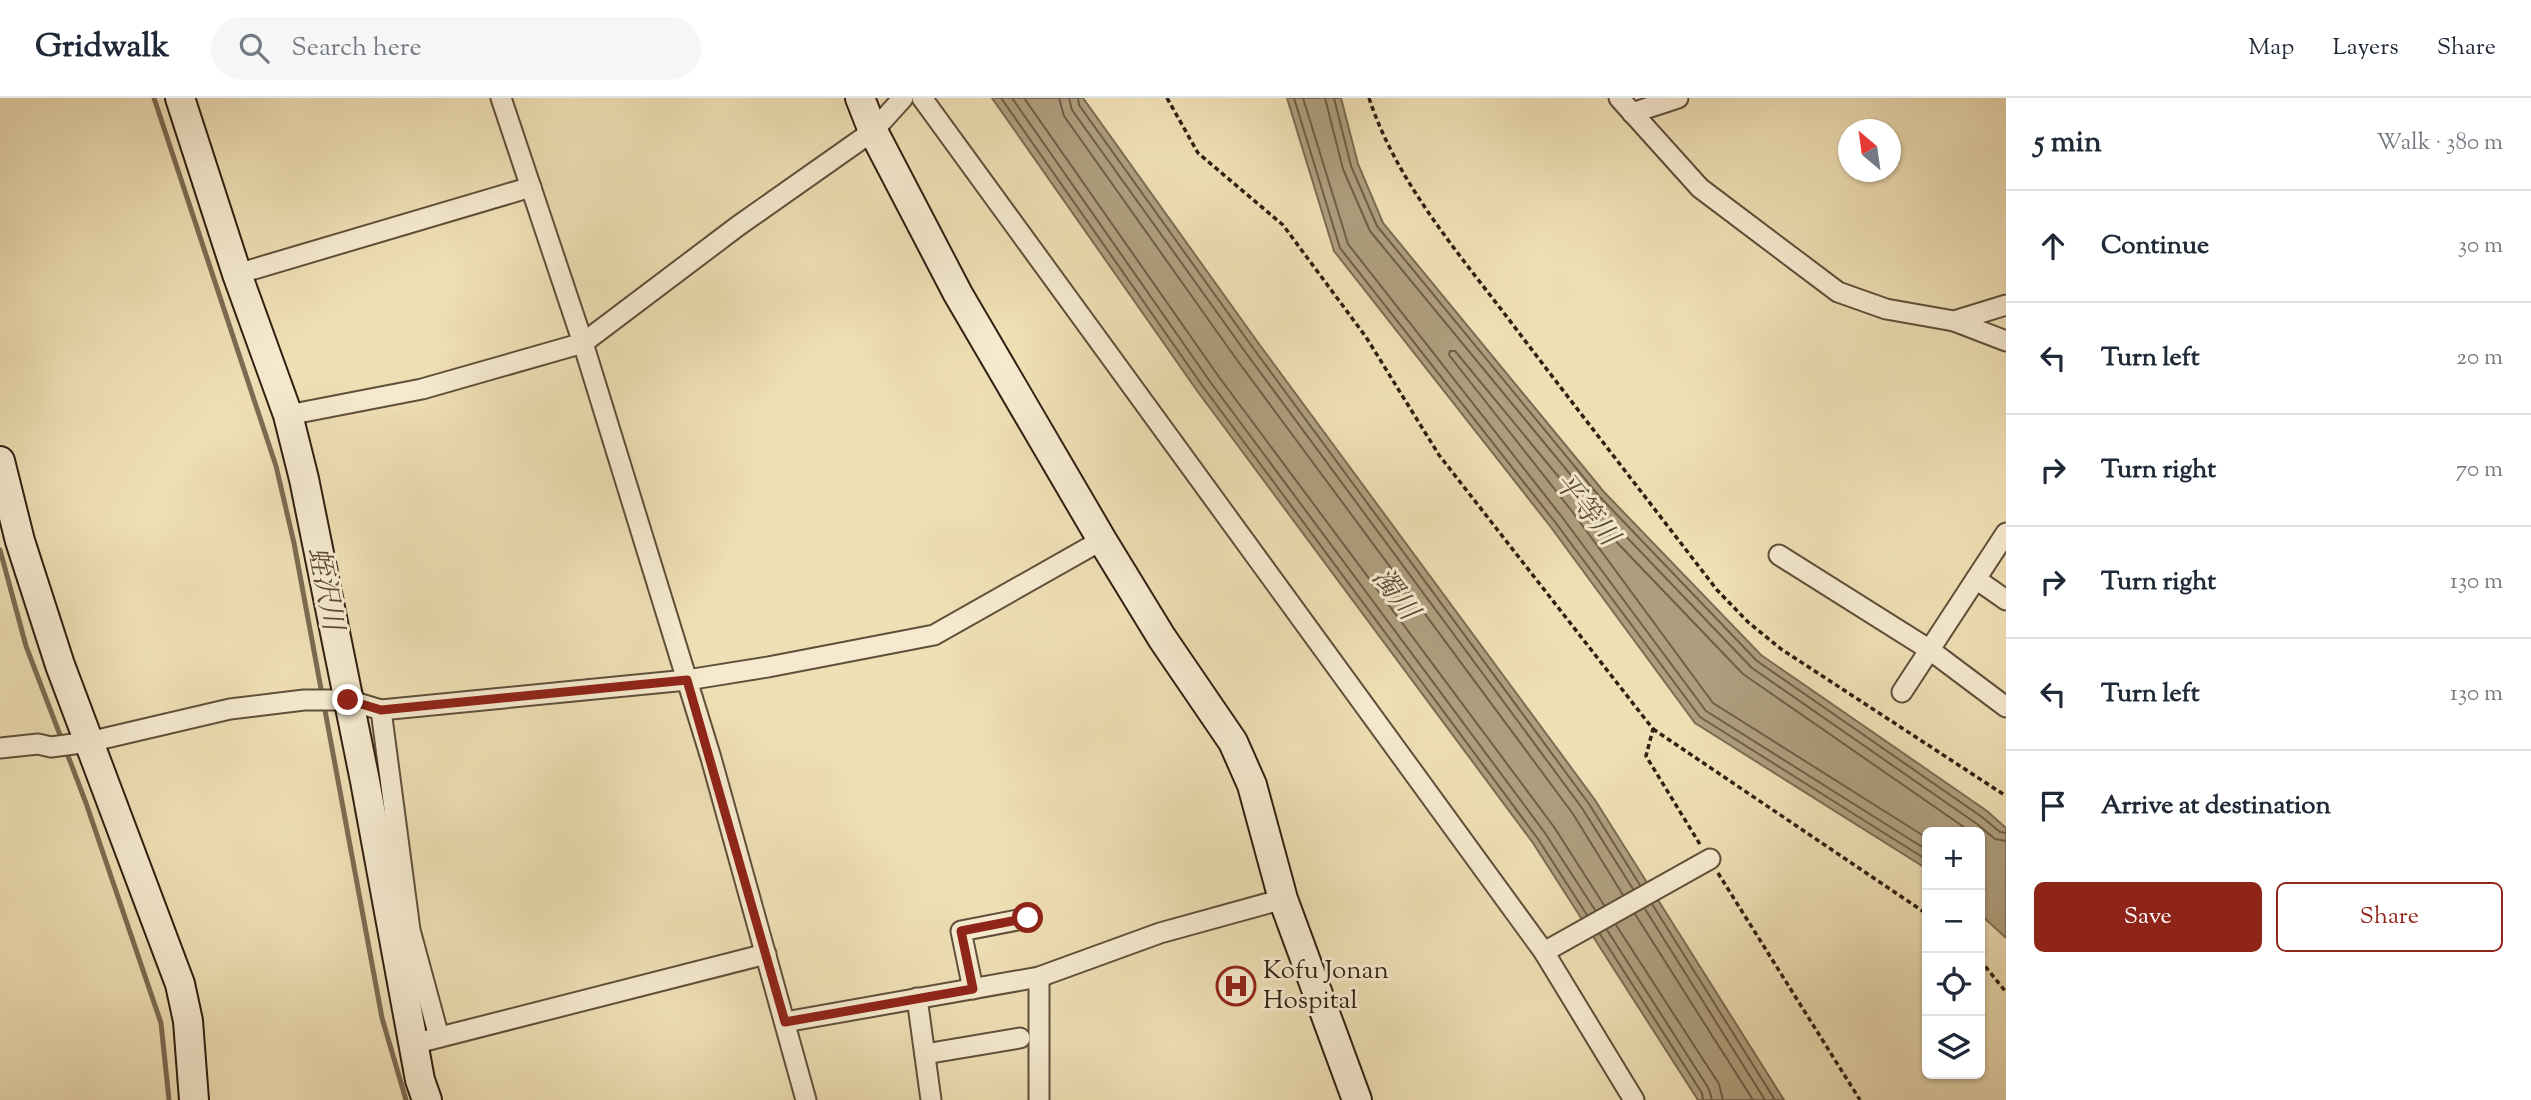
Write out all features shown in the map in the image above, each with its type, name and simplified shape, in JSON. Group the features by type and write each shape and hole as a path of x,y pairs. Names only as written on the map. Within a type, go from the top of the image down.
{"street":[{"path":"180,98 237,274 288,415 304,479 342,700 426,1041 427,1100"},
{"path":"501,98 583,343 687,680 806,1100"},
{"path":"860,98 873,131 958,294 1162,638 1233,741 1252,785 1283,899 1357,1100"},
{"path":"288,415 422,389 583,343 738,226 873,131 903,98"},
{"path":"922,98 1550,949 1634,1100"},
{"path":"1626,105 1678,98"},
{"path":"1626,105 1700,188 1838,292 1886,309 1954,321 2006,341"},
{"path":"237,274 531,187"},
{"path":"1954,321 2006,305"},
{"path":"0,461 30,576 85,742 180,984 188,1021 194,1100"},
{"path":"1902,692 2006,533"},
{"path":"0,748 38,744 51,747 85,742 230,709 311,700 342,700 381,710 687,680 768,667 934,635 1102,540"},
{"path":"1779,555 1930,650 2006,707"},
{"path":"1976,579 2006,600"},
{"path":"381,710 410,930 407,957"},
{"path":"1550,949 1702,863"},
{"path":"785,1022 1039,977 1160,933 1283,899"},
{"path":"973,989 961,931 1028,918"},
{"path":"426,1041 766,954"},
{"path":"1039,977 1040,1100"},
{"path":"917,998 931,1100"},
{"path":"925,1054 1020,1038"}],"path":[{"path":"1167,98 1198,153 1283,225 1366,337 1439,455 1653,729 1922,911"},
{"path":"1368,98 1376,120 1407,181 1461,256 1717,590 1748,622 1781,649 2006,796"},
{"path":"1653,729 1646,756 1702,863 1860,1100"},
{"path":"1985,966 2006,992"}],"water":[{"name":"濁川","path":"992,98 1083,98 1259,344 1595,800 1784,1100 1698,1100 1533,843 1198,392"},
{"name":"平等川","path":"1287,98 1341,98 1358,164 1383,223 1604,492 1761,655 1987,811 2006,828 2006,938 1985,919 1985,827 1922,827 1922,866 1695,723 1550,526 1334,251"}],"waterway":[{"name":"蛭沢川","path":"154,98 276,466 294,543 382,1018 406,1100"},
{"path":"0,550 26,646 86,803 161,1023 169,1100"}],"place":[{"name":"Kofu Jonan Hospital","path":"1236,986"}],"route":[{"path":"348,700 381,710 687,680 785,1022 973,989 961,931 1028,918"}]}
